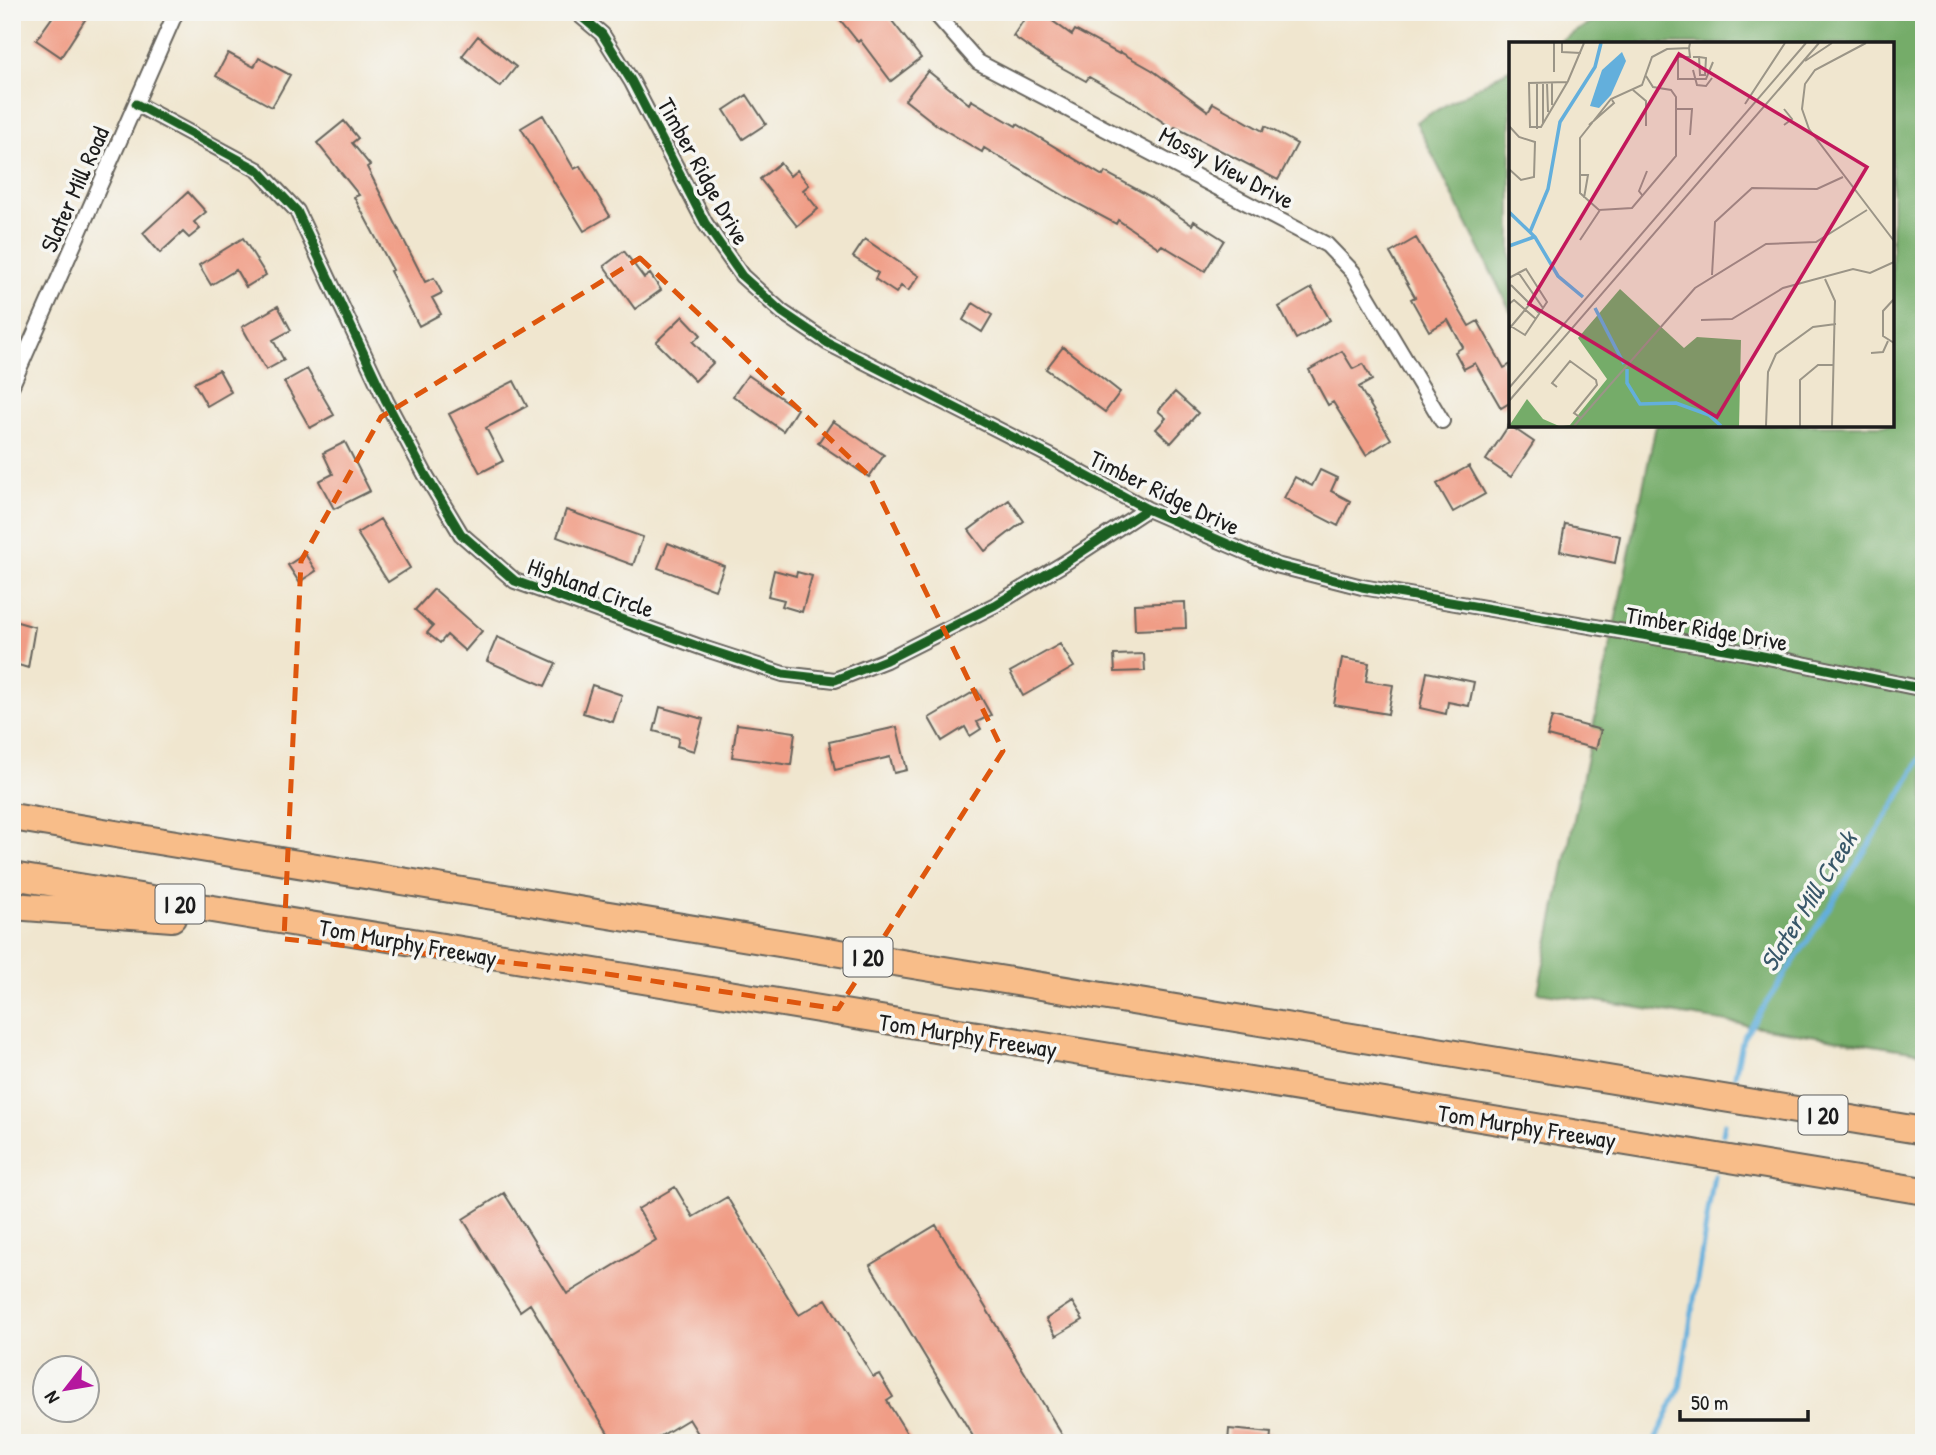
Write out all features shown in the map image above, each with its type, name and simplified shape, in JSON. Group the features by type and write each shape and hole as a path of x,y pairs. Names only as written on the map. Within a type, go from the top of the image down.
{"highway":[{"name":"I 20","path":"12,817 1924,1131"},
{"name":"Tom Murphy Freeway","path":"12,876 1924,1191"},
{"path":"12,906 348,932"}],"street":[{"name":"Slater Mill Road","path":"12,385 177,12"},
{"name":"Timber Ridge Drive","path":"576,12 602,34 632,82 712,233 742,276 782,312 828,343 1048,455 1147,509 1276,565 1362,587 1748,653 1924,689"},
{"name":"Mossy View Drive","path":"934,12 978,62 1327,245 1353,272 1442,421"},
{"name":"Highland Circle","path":"136,104 258,170 297,211 386,401 425,474 461,534 515,580 783,674 835,680 886,660 995,605 1147,509"}],"highlighted area":[{"path":"640,258 870,477 1003,751 838,1009 587,971 284,939 301,561 381,417"}],"green space":[{"path":"1609,12 1924,12 1924,1053 1538,992 1656,427 1894,427 1894,42 1557,42"},
{"path":"1509,69 1509,308 1416,122"}],"building":[{"path":"56,12 90,12 61,57 36,40"},
{"path":"834,12 885,12 921,58 891,81 860,40 858,42"},
{"path":"1029,12 1040,12 1072,35 1075,30 1119,54 1120,52 1152,70 1208,111 1213,103 1263,131 1265,126 1297,144 1278,180 1175,127 1173,129 1137,104 1089,77 1086,81 1041,56 1013,36"},
{"path":"478,36 516,67 500,87 462,56"},
{"path":"228,53 254,67 259,58 290,75 272,107 216,76"},
{"path":"928,71 969,104 971,100 1016,126 1017,124 1103,176 1105,172 1151,197 1192,225 1194,221 1224,240 1205,271 1162,245 1159,248 1118,220 1116,224 984,148 982,152 938,126 905,100"},
{"path":"747,95 766,124 743,139 724,110"},
{"path":"543,115 574,169 580,166 610,216 584,231 521,128"},
{"path":"344,121 358,138 352,143 370,165 367,167 425,282 434,278 442,293 432,298 441,314 419,326 354,197 359,195 317,143"},
{"path":"780,163 790,176 797,170 809,185 803,190 818,209 797,226 760,179"},
{"path":"188,192 206,212 194,222 200,229 189,238 183,232 160,253 143,233"},
{"path":"243,238 266,275 246,287 236,270 211,285 199,265"},
{"path":"1416,238 1469,326 1478,321 1504,368 1509,365 1509,403 1501,408 1475,363 1464,369 1455,352 1463,347 1448,320 1429,331 1411,299 1415,297 1390,253"},
{"path":"865,239 919,276 908,291 901,286 896,293 875,279 878,273 853,257"},
{"path":"624,251 644,278 650,274 661,290 635,309 604,266"},
{"path":"1312,288 1330,320 1296,339 1279,307"},
{"path":"973,303 992,315 982,332 963,320"},
{"path":"278,306 291,330 273,340 284,360 266,370 242,327"},
{"path":"683,316 701,335 693,342 713,363 695,381 656,342"},
{"path":"1063,347 1120,392 1105,412 1046,369"},
{"path":"1342,351 1353,369 1363,364 1372,380 1359,387 1391,439 1366,455 1333,402 1328,405 1309,370"},
{"path":"307,369 334,415 310,428 284,382"},
{"path":"219,370 231,392 207,406 194,383"},
{"path":"748,375 797,409 783,431 733,396"},
{"path":"514,381 527,406 486,428 503,461 480,473 449,414"},
{"path":"1175,392 1198,413 1171,443 1156,429 1166,418 1158,411"},
{"path":"833,421 884,455 869,477 818,443"},
{"path":"1509,425 1534,442 1511,477 1486,460"},
{"path":"345,442 370,491 334,509 319,481 333,474 323,453"},
{"path":"1469,466 1485,494 1453,512 1437,484"},
{"path":"1320,470 1337,478 1331,491 1350,501 1338,526 1284,498 1295,477 1312,486"},
{"path":"1009,500 1024,521 985,551 969,530"},
{"path":"566,510 643,537 633,565 557,537"},
{"path":"380,519 410,568 388,582 357,533"},
{"path":"1565,524 1620,536 1615,563 1560,551"},
{"path":"668,543 724,566 715,590 658,568"},
{"path":"305,554 316,571 299,582 288,565"},
{"path":"774,570 796,576 797,572 812,576 802,612 782,606 784,600 768,596"},
{"path":"434,589 482,631 465,651 447,635 440,643 427,633 433,626 415,610"},
{"path":"1185,602 1186,628 1135,630 1134,604"},
{"path":"14,621 35,627 28,668 12,663"},
{"path":"497,637 556,663 545,686 487,661"},
{"path":"1060,644 1074,667 1023,696 1010,672"},
{"path":"1144,654 1145,671 1115,672 1114,655"},
{"path":"1342,658 1369,663 1366,681 1393,685 1388,714 1334,705"},
{"path":"1427,672 1474,682 1469,706 1448,702 1446,714 1420,708"},
{"path":"592,685 622,695 613,722 583,713"},
{"path":"977,690 991,715 977,722 981,729 970,736 965,727 942,741 929,718"},
{"path":"660,707 703,719 694,751 677,746 679,738 654,731"},
{"path":"1552,717 1601,730 1596,749 1547,736"},
{"path":"737,724 795,732 791,765 732,757"},
{"path":"897,727 907,770 894,773 890,757 835,770 829,742"},
{"path":"675,1187 693,1217 727,1197 799,1315 826,1299 873,1377 879,1374 893,1397 887,1401 913,1443 704,1443 689,1419 649,1443 614,1443 530,1304 520,1311 463,1219 504,1193 567,1294 656,1240 638,1209"},
{"path":"936,1225 1067,1443 977,1443 870,1265"},
{"path":"1072,1302 1083,1320 1056,1336 1046,1319"},
{"path":"1229,1429 1271,1433 1270,1443 1228,1443"}],"waterway":[{"name":"Slater Mill Creek","path":"1735,1075 1743,1038 1896,802 1924,751"},
{"name":"Slater Mill Creek","path":"1723,1134 1725,1123"},
{"name":"Slater Mill Creek","path":"1654,1443 1680,1387 1714,1175"}],"cycle path":[{"path":"576,12 602,34 632,82 705,223 742,276 782,312 828,343 1048,455 1147,509 1276,565 1362,587 1748,653 1924,689"},
{"path":"136,104 258,170 297,211 386,401 425,474 461,534 515,581 783,674 835,680 886,660 995,605 1147,509"}]}
